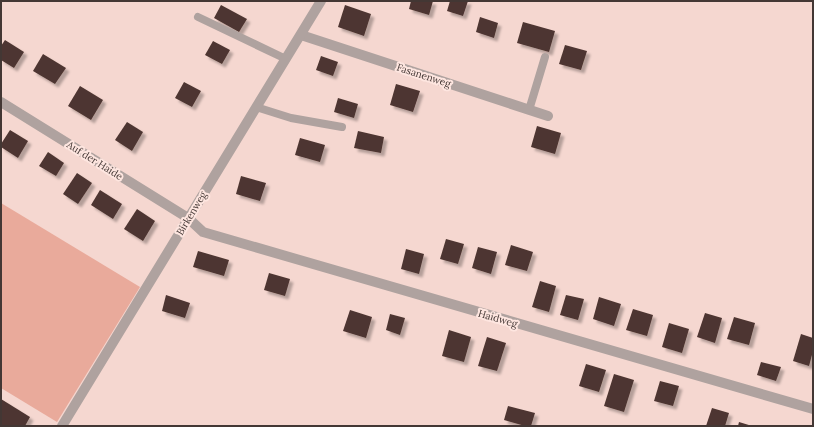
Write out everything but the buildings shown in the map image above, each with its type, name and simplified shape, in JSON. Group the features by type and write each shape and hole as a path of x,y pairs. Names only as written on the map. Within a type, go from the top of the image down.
{"street":[{"name":"Birkenweg","path":"62,426 321,1"},
{"name":"Fasanenweg","path":"301,35 548,116"},
{"name":"Auf der Haide","path":"1,102 188,218"},
{"name":"Haidweg","path":"188,218 203,232 813,410"}],"lane":[{"path":"198,17 286,59"},
{"path":"529,110 545,57"},
{"path":"256,107 291,118 342,127"}],"shaded area":[{"path":"1,203 140,287 57,422 1,388"}]}
